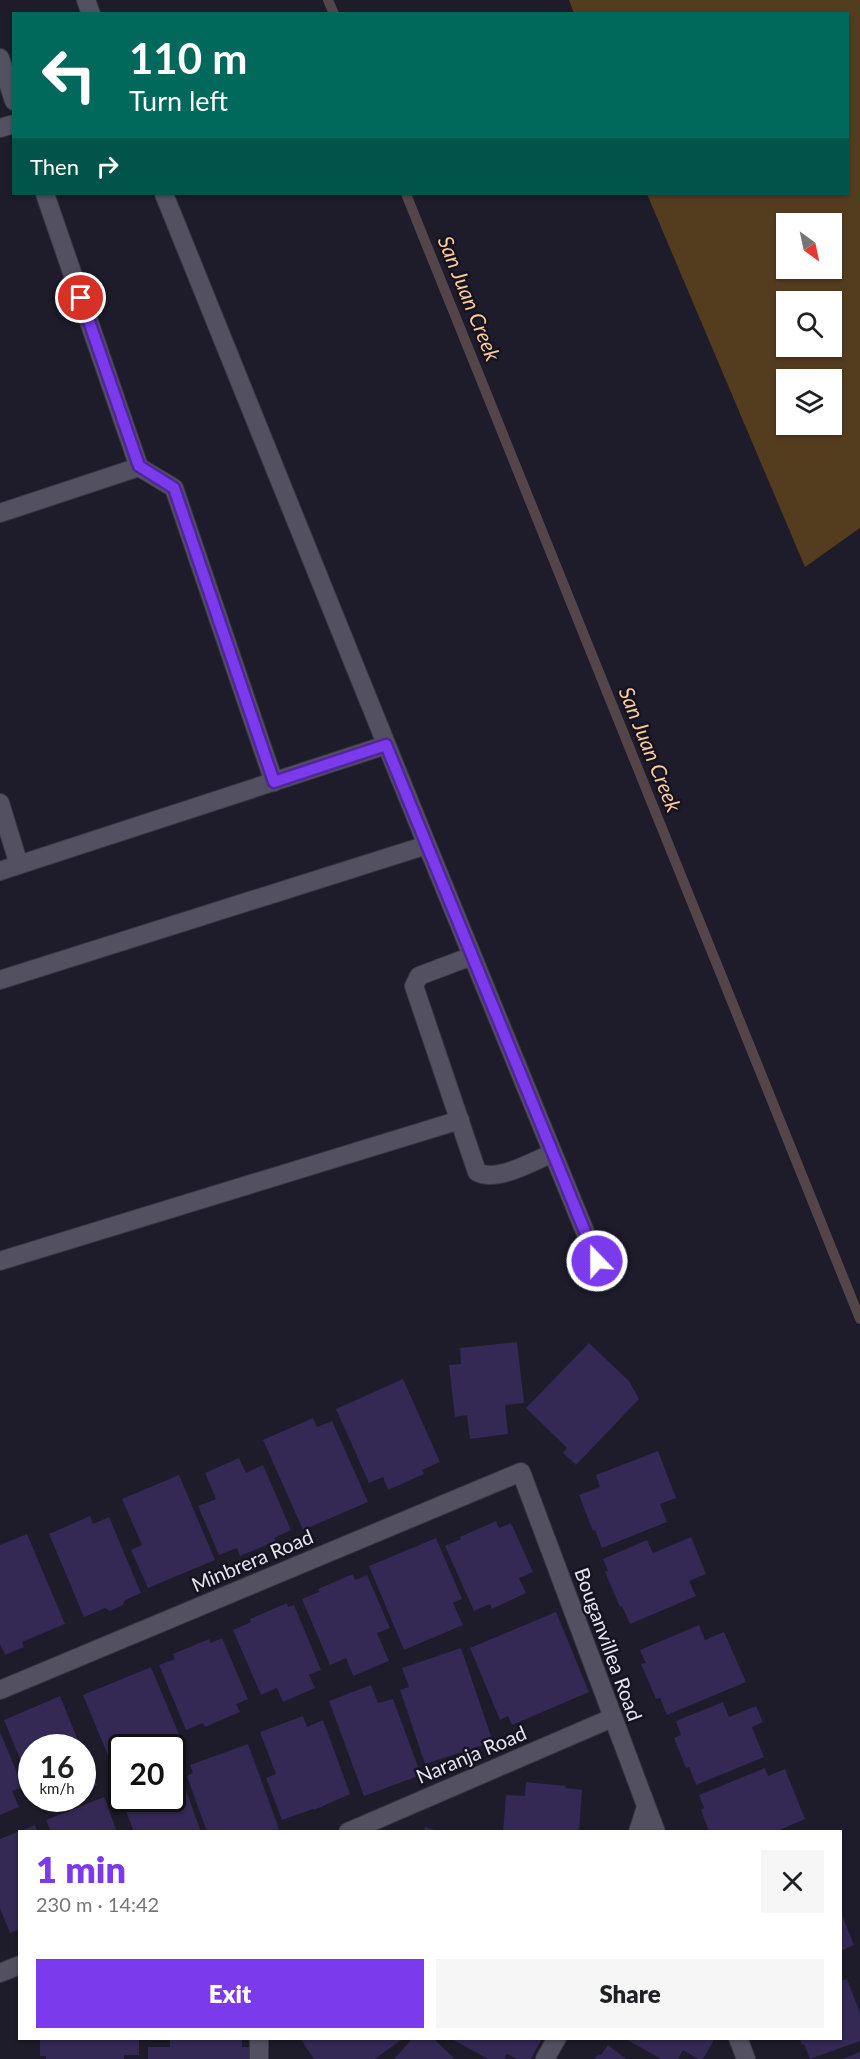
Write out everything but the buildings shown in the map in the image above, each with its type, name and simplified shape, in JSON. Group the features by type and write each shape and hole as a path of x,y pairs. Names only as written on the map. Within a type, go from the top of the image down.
{"street":[{"path":"0,58 12,95"},
{"path":"45,195 139,466 174,488 274,782"},
{"path":"164,195 597,1261"},
{"path":"0,513 139,466"},
{"path":"0,871 386,745"},
{"path":"0,803 19,865"},
{"path":"0,980 427,845"},
{"path":"472,956 419,976 414,986 477,1172 484,1176 498,1176 553,1153"},
{"path":"0,1261 460,1120"},
{"name":"Minbrera Road","path":"0,1690 521,1472"},
{"name":"Bouganvillea Road","path":"521,1472 655,1830"},
{"name":"Naranja Road","path":"353,1830 612,1718"},
{"path":"639,1830 646,1807"},
{"path":"0,1973 18,1966"},
{"path":"259,2040 259,2059"},
{"path":"546,2059 555,2040"},
{"path":"739,2040 746,2059"}],"shaded area":[{"path":"569,0 860,0 860,528 805,567 647,195 849,195 849,12 573,12"}],"waterway":[{"name":"San Juan Creek","path":"328,0 333,12"},
{"name":"San Juan Creek","path":"406,195 860,1319"}],"route":[{"path":"81,298 139,466 174,488 274,782 386,745 597,1261"}]}
